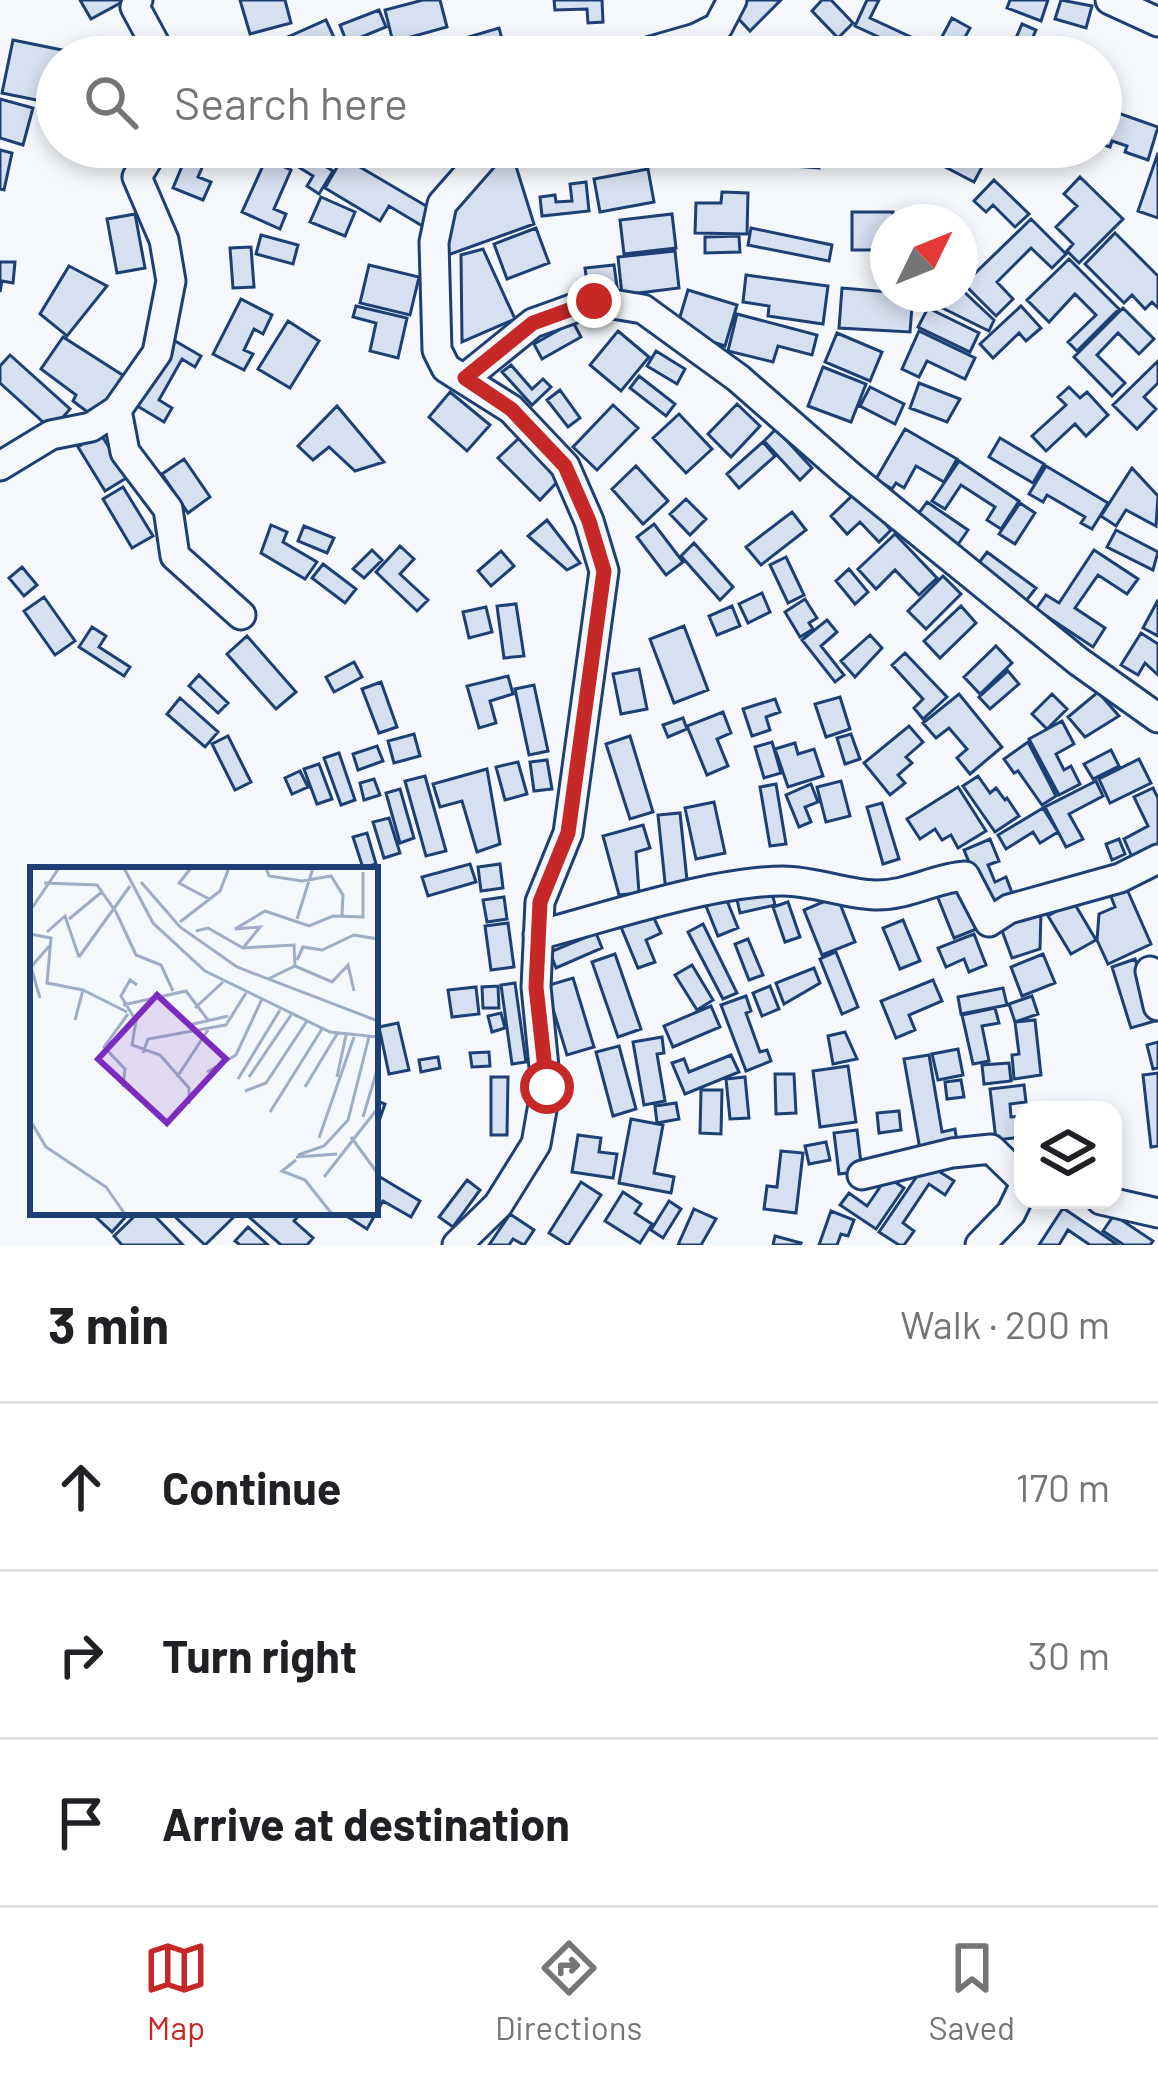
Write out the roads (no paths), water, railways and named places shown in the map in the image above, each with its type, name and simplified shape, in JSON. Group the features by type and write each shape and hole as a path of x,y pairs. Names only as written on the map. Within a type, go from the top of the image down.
{"street":[{"path":"138,0 135,7 151,36"},
{"path":"700,36 718,27 732,0"},
{"path":"1110,0 1158,22"},
{"path":"0,466 51,435 91,427 117,410 157,353 171,281 164,240 136,177 142,168"},
{"path":"458,1245 499,1205 536,1144 547,1087 536,987 540,902 568,833 604,571 565,466 511,409 446,368 437,350 434,242 442,204 474,168"},
{"path":"465,378 533,323 594,301 643,309 738,378 1043,633 1158,718"},
{"path":"117,410 125,452 168,509 175,556 241,615"},
{"path":"538,935 721,889 784,881 876,895 919,890 965,876 989,922 1010,909 1120,878 1158,859"},
{"path":"1150,971 1158,1006"},
{"path":"862,1175 952,1153 992,1149 1014,1174"},
{"path":"1122,1205 1158,1214"},
{"path":"980,1245 1014,1206"}]}
